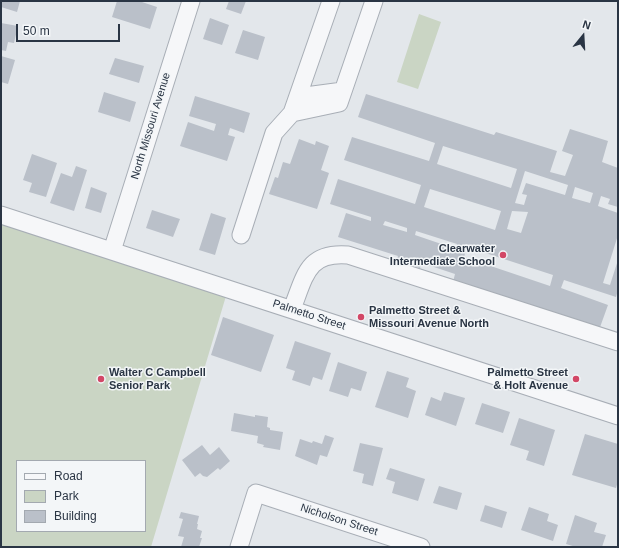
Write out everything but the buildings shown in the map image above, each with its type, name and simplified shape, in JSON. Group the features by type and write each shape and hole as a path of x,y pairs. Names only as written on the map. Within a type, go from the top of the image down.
{"street":[{"name":"North Missouri Avenue","path":"113,247 191,1"},
{"path":"241,235 274,133 295,105 331,1"},
{"path":"295,105 341,97 374,1"},
{"name":"Palmetto Street","path":"1,205 113,247 618,416"},
{"name":"Palmetto Street","path":"1,215 295,301 618,406"},
{"path":"295,301 307,272 316,262 330,255 348,255 618,342"},
{"name":"Nicholson Street","path":"239,547 256,493 421,547"}],"green space":[{"path":"419,14 441,22 418,89 397,82"},
{"name":"Walter C Campbell Senior Park","path":"1,223 226,296 151,547 1,547"}],"place":[{"name":"Clearwater Intermediate School","path":"503,255"},
{"name":"Palmetto Street & Missouri Avenue North","path":"361,317"},
{"name":"Walter C Campbell Senior Park","path":"101,379"},
{"name":"Palmetto Street & Holt Avenue","path":"576,379"}]}
